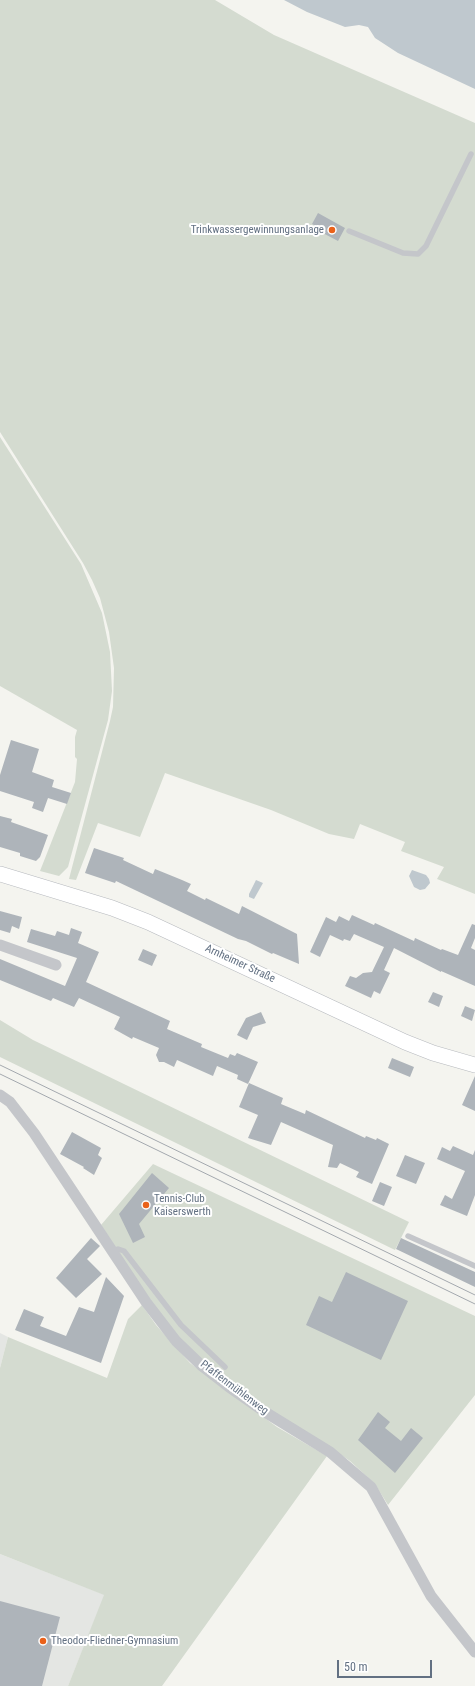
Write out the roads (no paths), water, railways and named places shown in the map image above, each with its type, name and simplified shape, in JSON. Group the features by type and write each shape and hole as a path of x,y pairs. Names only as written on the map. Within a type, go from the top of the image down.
{"main road":[{"name":"Arnheimer Straße","path":"0,874 112,908 148,922 405,1042 438,1055 475,1065"}],"street":[{"path":"0,945 56,965"},
{"name":"Pfaffenmühlenweg","path":"0,1094 10,1102 53,1159 112,1251 164,1326 202,1366 265,1412 330,1452 371,1487 431,1596 475,1652"}],"lane":[{"path":"349,231 403,252 418,254 426,246 471,154"},
{"path":"408,1236 475,1266"},
{"path":"112,1251 118,1249 124,1251 181,1325 225,1367"}],"tram line":[{"path":"0,1065 475,1295"},
{"path":"0,1074 475,1304"}],"place":[{"name":"Trinkwassergewinnungsanlage","path":"332,230"},
{"name":"Tennis-Club Kaiserswerth","path":"146,1205"},
{"name":"Theodor-Fliedner-Gymnasium","path":"43,1641"}]}
